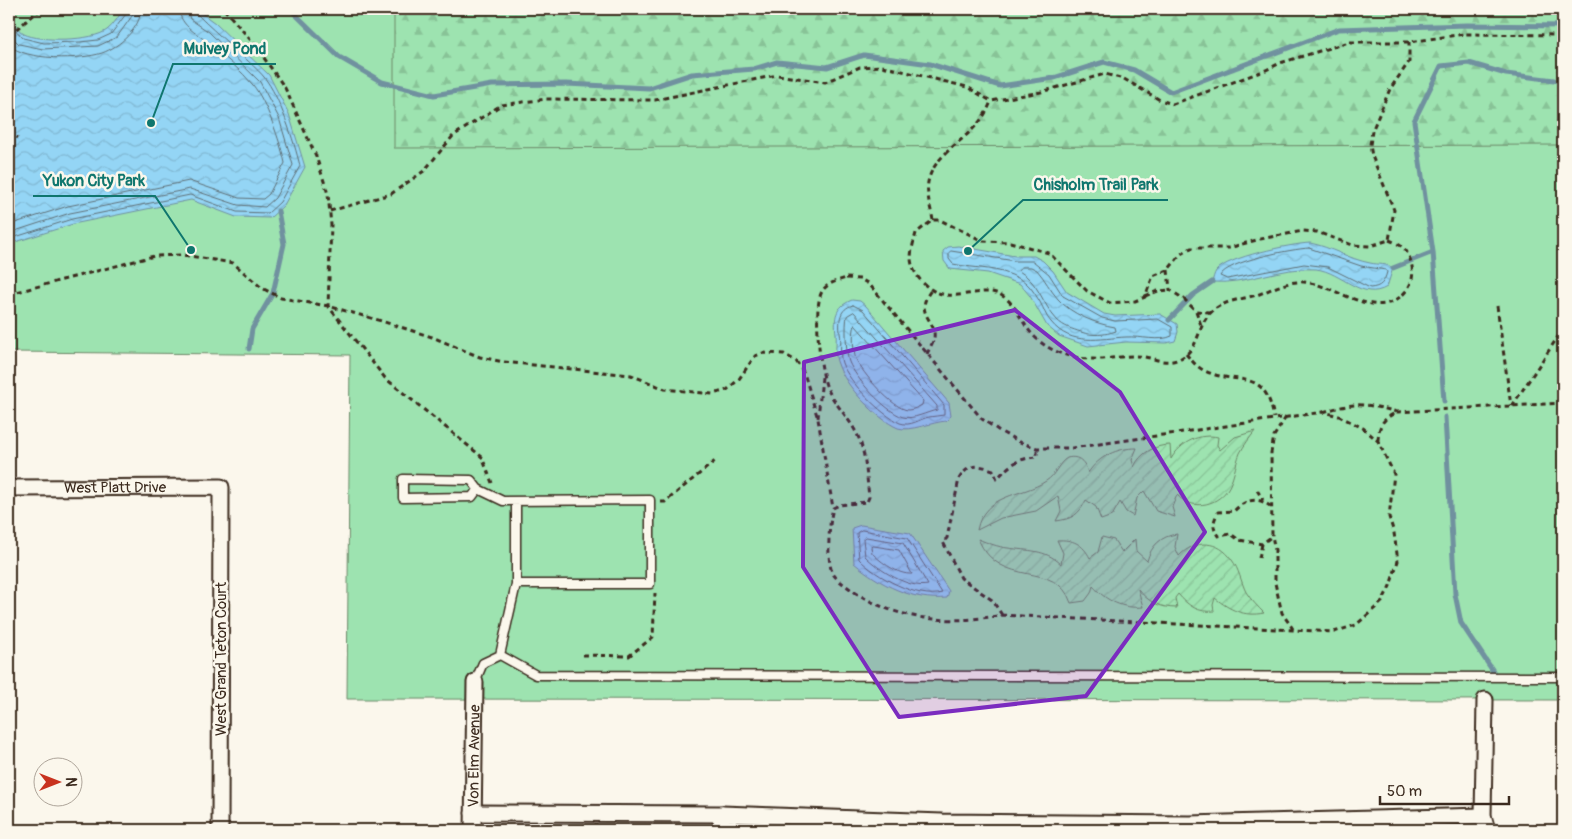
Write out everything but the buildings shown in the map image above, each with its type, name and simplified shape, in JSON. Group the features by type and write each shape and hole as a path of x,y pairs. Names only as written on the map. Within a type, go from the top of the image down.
{"street":[{"name":"West Platt Drive","path":"9,488 221,487"},
{"name":"West Grand Teton Court","path":"220,830 221,487"},
{"name":"Von Elm Avenue","path":"473,830 475,682"},
{"path":"473,813 722,814 942,826 1190,827 1485,823 1485,700"},
{"path":"721,830 722,814"}],"lane":[{"path":"478,489 472,497 403,498 403,479 471,480 478,489 503,501 650,500 650,584 516,584"},
{"path":"500,655 516,584 516,501"},
{"path":"500,655 536,675 1563,677"},
{"path":"475,682 483,663 500,655"}],"path":[{"path":"9,35 41,9"},
{"path":"224,9 256,45 285,88 316,156 328,194 330,211 328,306 385,378 482,457 492,480 490,495"},
{"path":"330,211 391,194 424,171 453,136 501,104 546,99 655,100 777,75 825,82 860,67 882,66 967,87 991,101 1041,92 1105,74 1124,79 1160,100 1172,104 1266,70 1280,62 1339,44 1409,42 1464,34 1563,35"},
{"path":"1389,240 1394,210 1372,156 1370,145 1372,131 1390,89 1409,62 1409,42"},
{"path":"933,220 928,182 934,168 948,151 978,126 987,113 991,101"},
{"path":"9,132 18,138"},
{"path":"1144,296 1153,276 1168,270 1181,254 1191,248 1229,248 1260,239 1303,231 1317,232 1352,245 1370,246 1389,240 1401,244 1409,255 1412,266 1410,285 1402,296 1390,302 1375,304 1359,302 1313,283 1297,282 1229,302 1210,312 1204,317 1201,327 1195,343 1178,360 1164,362 1134,356 1093,359 1064,355 1050,349 1031,334 1019,313 1001,295 991,292 942,294 932,289 921,280 911,260 916,233 933,220 940,220 983,241 1010,242 1049,253 1087,291 1110,303 1134,301 1158,291 1170,290 1192,305 1201,327"},
{"path":"9,294 154,256 183,255 234,263 262,288 281,298 328,306 432,337 480,357 504,362 631,376 665,389 712,394 727,390 739,379 755,356 763,353 784,354 796,361 804,373 818,419 833,508 830,520 831,570 835,577 868,602 910,616 932,620 976,620 1002,615 1334,632 1356,625 1382,602 1390,586 1398,561 1394,533 1389,517 1394,474 1378,441 1363,428 1339,416 1320,412"},
{"path":"1168,270 1170,290"},
{"path":"818,419 822,376 817,302 823,290 832,282 846,278 860,279 869,284 982,419 1001,432 1037,448 1072,448 1320,412 1350,404 1367,404 1397,412 1563,403"},
{"path":"927,354 934,339 933,328 926,319 924,309 926,296 932,289"},
{"path":"1497,306 1511,406"},
{"path":"1196,311 1210,312"},
{"path":"1511,406 1563,329"},
{"path":"1186,354 1204,370 1247,379 1257,384 1271,401 1274,418"},
{"path":"822,376 833,400 855,430 861,444 869,497 867,502 839,505 833,508"},
{"path":"1378,441 1379,428 1385,418 1397,412"},
{"path":"1287,416 1274,436 1271,453 1272,536 1275,550 1275,583 1282,613 1294,630"},
{"path":"1002,615 992,600 961,578 943,542 947,538 959,479 963,471 970,466 981,465 993,470 998,479 1014,462 1023,458 1037,457 1037,448"},
{"path":"650,502 665,502 714,461"},
{"path":"1257,490 1264,501 1272,507"},
{"path":"1262,544 1239,540 1231,534 1218,536 1214,529 1213,521 1218,512 1234,511 1241,505 1254,499 1264,501"},
{"path":"1259,558 1262,544 1272,536"},
{"path":"583,655 629,656 649,641 653,636 655,616 655,592 650,584"}],"highlighted area":[{"path":"1015,310 1120,392 1205,532 1086,696 899,717 803,567 804,362"}],"green space":[{"path":"9,9 1563,9 1563,700 347,699 350,355 9,352"},
{"path":"394,9 1563,9 1563,145 394,148"},
{"path":"1255,431 1240,453 1231,482 1222,496 1210,503 1196,504 1189,503 1177,495 1172,507 1175,517 1156,511 1144,491 1137,498 1133,516 1126,512 1120,502 1112,516 1101,520 1096,507 1086,500 1081,509 1074,515 1056,521 1061,511 1058,496 1036,511 1001,518 977,530 981,518 987,509 996,502 1046,481 1067,458 1071,457 1081,460 1088,473 1097,462 1109,454 1137,448 1132,460 1134,467 1144,454 1159,446 1170,445 1171,459 1180,448 1197,438 1204,436 1218,437 1217,445 1220,450 1235,437"},
{"path":"1177,534 1175,547 1179,556 1185,550 1192,547 1207,544 1214,545 1227,553 1236,567 1246,592 1264,613 1250,614 1238,612 1215,598 1214,611 1203,611 1190,605 1178,594 1175,598 1177,608 1165,607 1150,601 1138,589 1143,607 1129,607 1109,600 1093,586 1091,593 1085,601 1071,603 1064,589 1053,581 1000,565 988,555 978,539 1000,547 1042,553 1061,564 1063,553 1057,540 1068,540 1077,543 1090,558 1098,552 1102,537 1114,540 1122,552 1135,539 1136,551 1147,561 1154,546 1162,539"}],"water":[{"path":"124,9 196,9 215,23 269,75 289,114 305,167 284,205 270,218 236,217 191,200 73,224 9,244 9,12 17,27 24,34 32,37 66,39 100,34 110,28"},
{"path":"1310,243 1362,261 1390,266 1393,268 1387,287 1378,291 1360,289 1335,275 1316,269 1289,270 1238,281 1212,282 1216,271 1233,261 1275,249"},
{"path":"958,246 1015,256 1034,256 1043,261 1053,271 1067,292 1104,314 1115,316 1160,314 1177,324 1178,332 1175,341 1166,343 1126,342 1088,346 1059,336 1047,326 1030,296 1020,284 988,273 950,269 944,261 943,251 948,247"},
{"path":"852,300 860,301 866,306 949,403 951,416 946,421 908,429 898,428 872,410 847,382 837,361 835,322 839,309"},
{"path":"861,525 910,533 949,591 947,598 921,597 897,590 886,585 854,563 852,528"}],"waterway":[{"path":"290,9 339,57 382,82 434,95 492,85 566,84 649,88 692,74 754,69 777,62 827,67 864,55 930,64 1000,86 1054,78 1104,62 1134,70 1171,92 1339,29 1467,25 1563,26"},
{"path":"1444,401 1433,252 1414,121 1441,66 1469,63 1506,74 1554,80"},
{"path":"249,349 252,329 273,293 284,244 278,211"},
{"path":"1393,268 1433,252"},
{"path":"1169,320 1193,295 1212,282"},
{"path":"1445,417 1455,594 1461,623 1493,671"}],"place":[{"name":"Mulvey Pond","path":"151,123"},
{"name":"Yukon City Park","path":"191,250"},
{"name":"Chisholm Trail Park","path":"968,251"}]}
